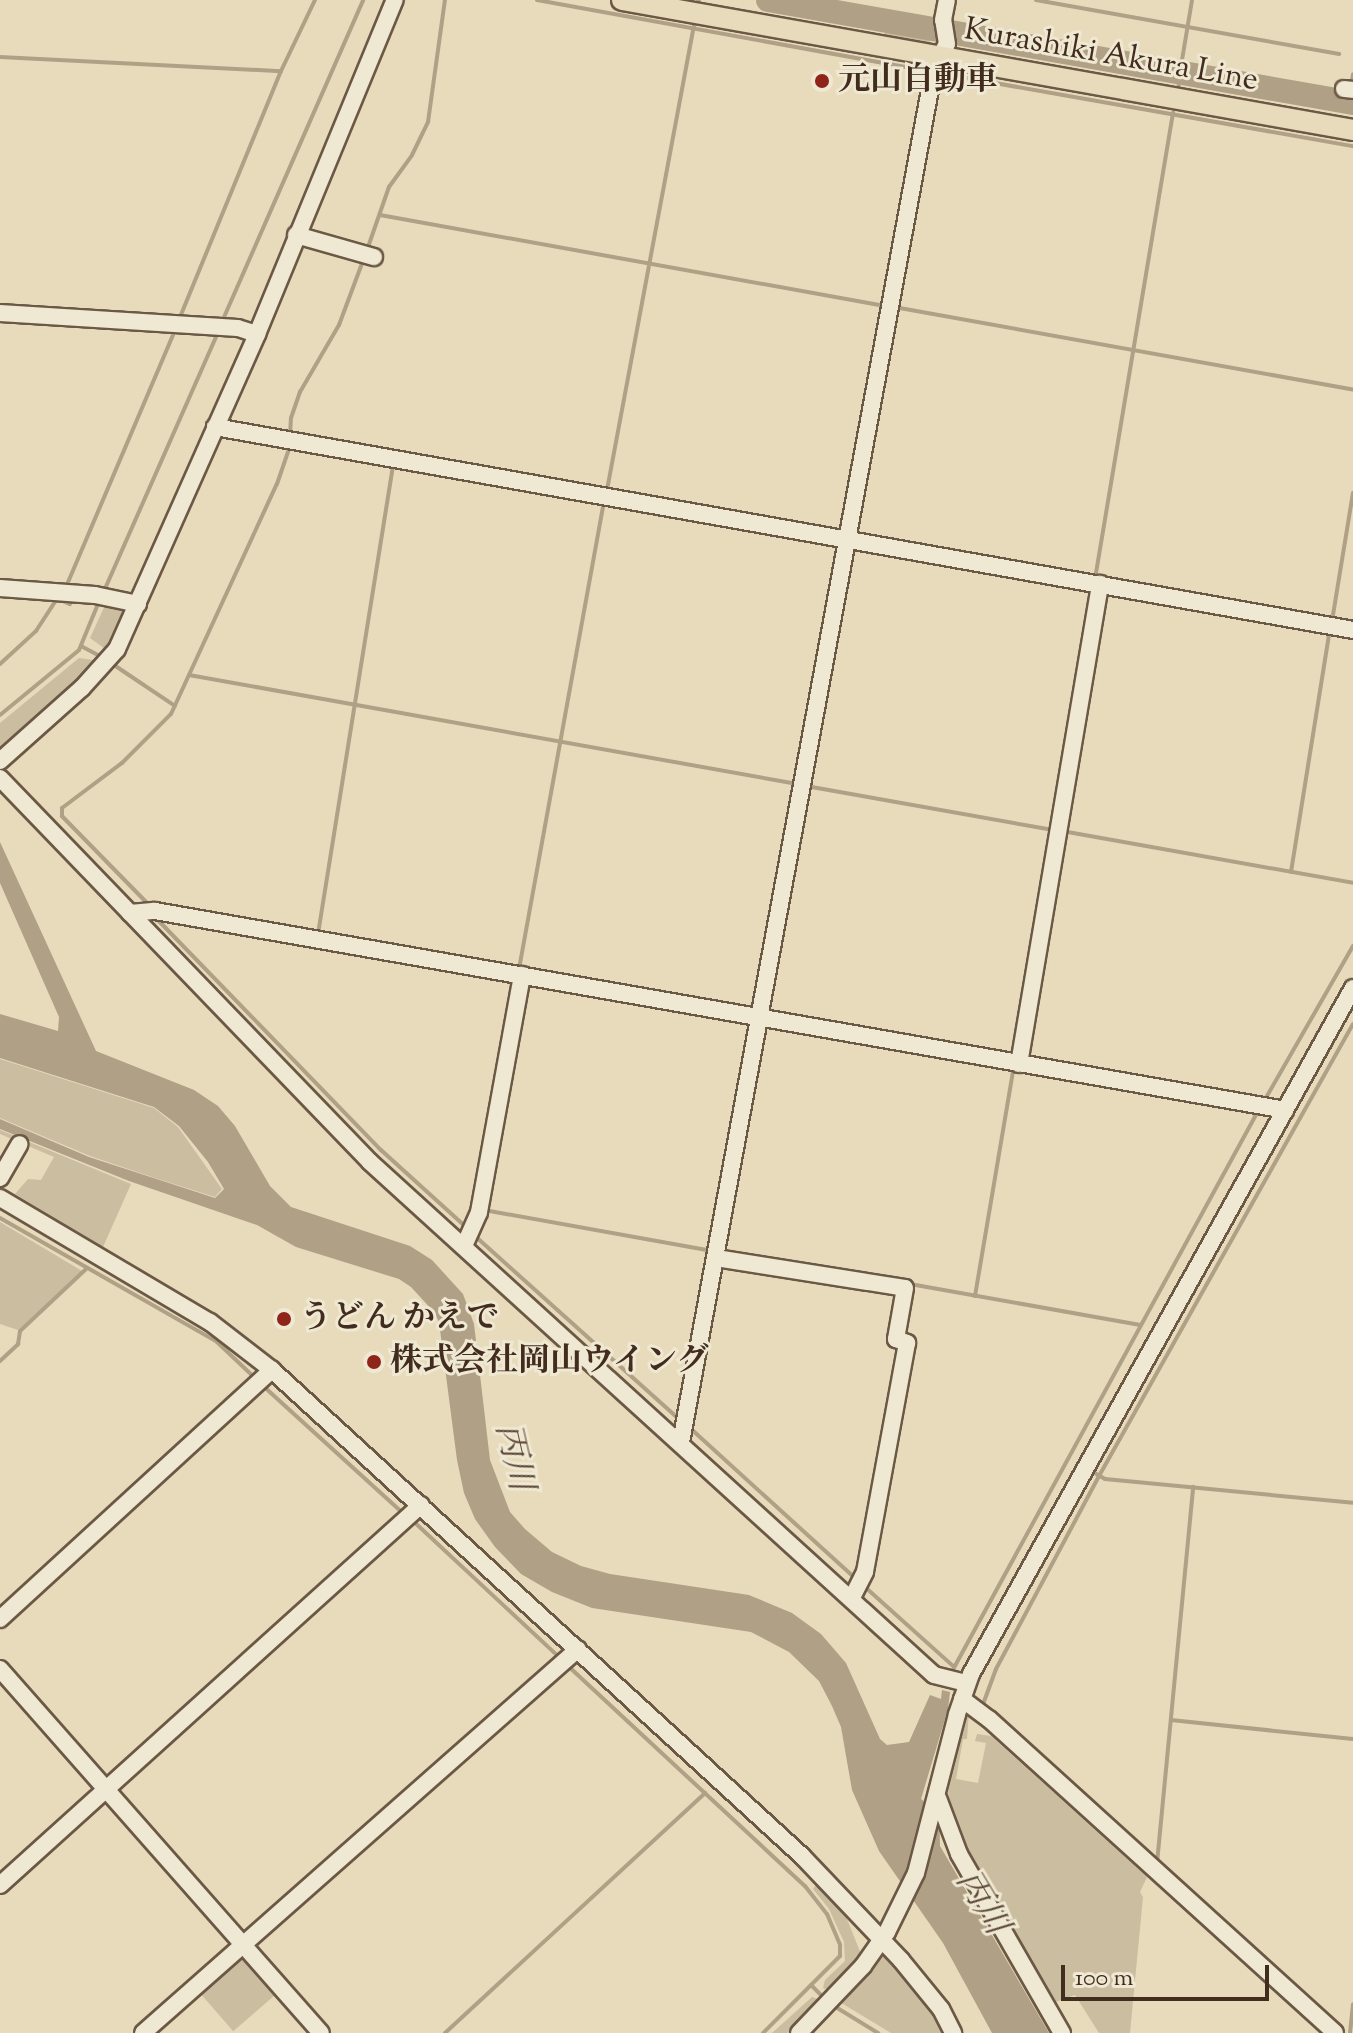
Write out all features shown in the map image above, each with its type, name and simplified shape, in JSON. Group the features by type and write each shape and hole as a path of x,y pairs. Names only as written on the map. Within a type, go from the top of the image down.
{"main road":[{"name":"Kurashiki Akura Line","path":"622,0 940,53 1353,130"}],"street":[{"path":"0,761 108,661 138,604 257,334 395,0"},
{"path":"683,1429 844,542 892,306 940,53 947,0"},
{"path":"296,235 368,256"},
{"path":"0,313 238,328 257,334"},
{"path":"215,427 844,542 1353,630"},
{"path":"1015,1063 1059,830 1097,586"},
{"path":"0,588 102,596 138,604"},
{"path":"0,778 144,911 370,1162 473,1226 683,1429 857,1588 881,1629 956,1686 980,1712 1335,2033"},
{"path":"144,911 1286,1110"},
{"path":"473,1226 522,979"},
{"path":"799,2033 885,1936 916,1873 936,1802 956,1686 1353,988"},
{"path":"0,1178 20,1144"},
{"path":"0,1198 221,1329 263,1379 569,1657 802,1856 885,1936 925,1987 953,2033"},
{"path":"717,1253 905,1288 896,1339 907,1343 857,1588"},
{"path":"0,1619 263,1379"},
{"path":"0,1885 413,1513"},
{"path":"143,2033 569,1657"},
{"path":"0,1669 240,1945 321,2033"},
{"path":"936,1802 959,1854 1062,2033"}],"shaded area":[{"path":"886,26 935,37 925,45 884,38"},
{"path":"107,601 130,607 108,651 90,638"},
{"path":"79,658 100,661 0,751 0,723"},
{"path":"0,842 96,1051 194,1090 218,1106 235,1126 270,1186 291,1207 410,1246 432,1260 463,1294 474,1324 490,1460 510,1512 525,1529 552,1552 581,1566 610,1574 749,1595 792,1613 821,1634 846,1663 880,1739 887,1745 909,1742 930,1695 941,1699 942,1690 950,1692 948,1709 921,1799 939,1813 940,1846 1049,2033 992,2033 943,1943 879,1851 852,1790 841,1727 832,1706 819,1681 789,1652 751,1632 592,1608 552,1592 521,1574 495,1547 475,1519 464,1493 439,1322 411,1287 399,1279 296,1247 257,1225 129,1181 0,1129 0,1119 89,1157 215,1198 224,1189 208,1162 179,1126 154,1107 0,1058 0,1014 58,1031 59,1017 0,883"},
{"path":"0,1059 154,1108 178,1127 222,1189 215,1197 155,1178 90,1156 0,1118"},
{"path":"0,1130 131,1184 103,1247 15,1194 28,1179 41,1180 54,1157 0,1134"},
{"path":"0,1222 82,1271 18,1330 0,1324"},
{"path":"966,1709 969,1711 967,1739 963,1739 956,1779 978,1783 986,1743 975,1741 977,1734 991,1736 1147,1877 1140,1892 1143,1897 1130,2033 1099,2033 1075,1995 1053,2003 966,1856 949,1811 948,1787"},
{"path":"819,1882 834,1895 861,1954 830,1991 823,1988 825,1980 845,1961 844,1942 829,1909 813,1889"},
{"path":"238,1953 275,1995 233,2031 196,1989"},
{"path":"885,1955 891,1957 936,2012 947,2033 891,2033 838,2001"},
{"path":"812,1997 821,2000 788,2033 772,2033"}],"waterway":[{"path":"178,322 281,71 315,0"},
{"path":"221,324 363,0"},
{"path":"367,250 389,187 412,155 428,122 445,0"},
{"path":"537,0 929,71"},
{"path":"768,0 1353,103"},
{"path":"1036,0 1339,54"},
{"path":"1180,72 1192,0"},
{"path":"607,490 694,26"},
{"path":"0,57 281,71"},
{"path":"938,73 1353,146"},
{"path":"1178,89 1181,73"},
{"path":"1351,87 1353,74"},
{"path":"1095,579 1173,112"},
{"path":"380,215 885,306"},
{"path":"290,436 291,418 300,392 339,325 364,258"},
{"path":"894,307 1353,390"},
{"path":"66,587 175,330"},
{"path":"104,591 218,332"},
{"path":"150,906 62,816 62,808 122,763 171,714 277,484 290,446"},
{"path":"318,934 393,466"},
{"path":"1332,621 1353,493"},
{"path":"519,969 604,503"},
{"path":"136,625 156,582"},
{"path":"0,664 36,631 57,599"},
{"path":"58,599 70,604"},
{"path":"0,715 79,650 100,599"},
{"path":"1291,872 1330,629"},
{"path":"81,646 104,658"},
{"path":"111,663 175,706"},
{"path":"189,675 797,784"},
{"path":"806,786 1053,830"},
{"path":"1062,831 1353,883"},
{"path":"155,917 381,1150 466,1227"},
{"path":"1263,1103 1353,946"},
{"path":"982,1707 996,1669 1099,1476 1353,1024"},
{"path":"975,1296 1014,1065"},
{"path":"950,1675 1258,1111"},
{"path":"484,1210 712,1251"},
{"path":"0,1218 217,1342 255,1378"},
{"path":"475,1236 680,1420"},
{"path":"0,1361 18,1344 20,1331 86,1269"},
{"path":"910,1284 1140,1325"},
{"path":"261,1384 405,1515"},
{"path":"690,1428 855,1578"},
{"path":"1093,1472 1105,1479 1353,1503"},
{"path":"1157,1863 1193,1487"},
{"path":"412,1520 561,1659"},
{"path":"865,1587 952,1665"},
{"path":"567,1665 805,1886 827,1914 840,1945 840,1956 763,2033"},
{"path":"978,1719 1065,1799"},
{"path":"1171,1720 1353,1739"},
{"path":"445,2033 705,1793"},
{"path":"811,1985 822,1996"},
{"path":"1350,2033 1353,2004"},
{"path":"834,2006 878,2033"}],"place":[{"name":"元山自動車","path":"822,81"},
{"name":"うどん かえで","path":"284,1319"},
{"name":"株式会社岡山ウイング","path":"374,1362"}],"water label":[{"name":"丙川","path":"513,1457"},
{"name":"丙川","path":"981,1903"}]}
